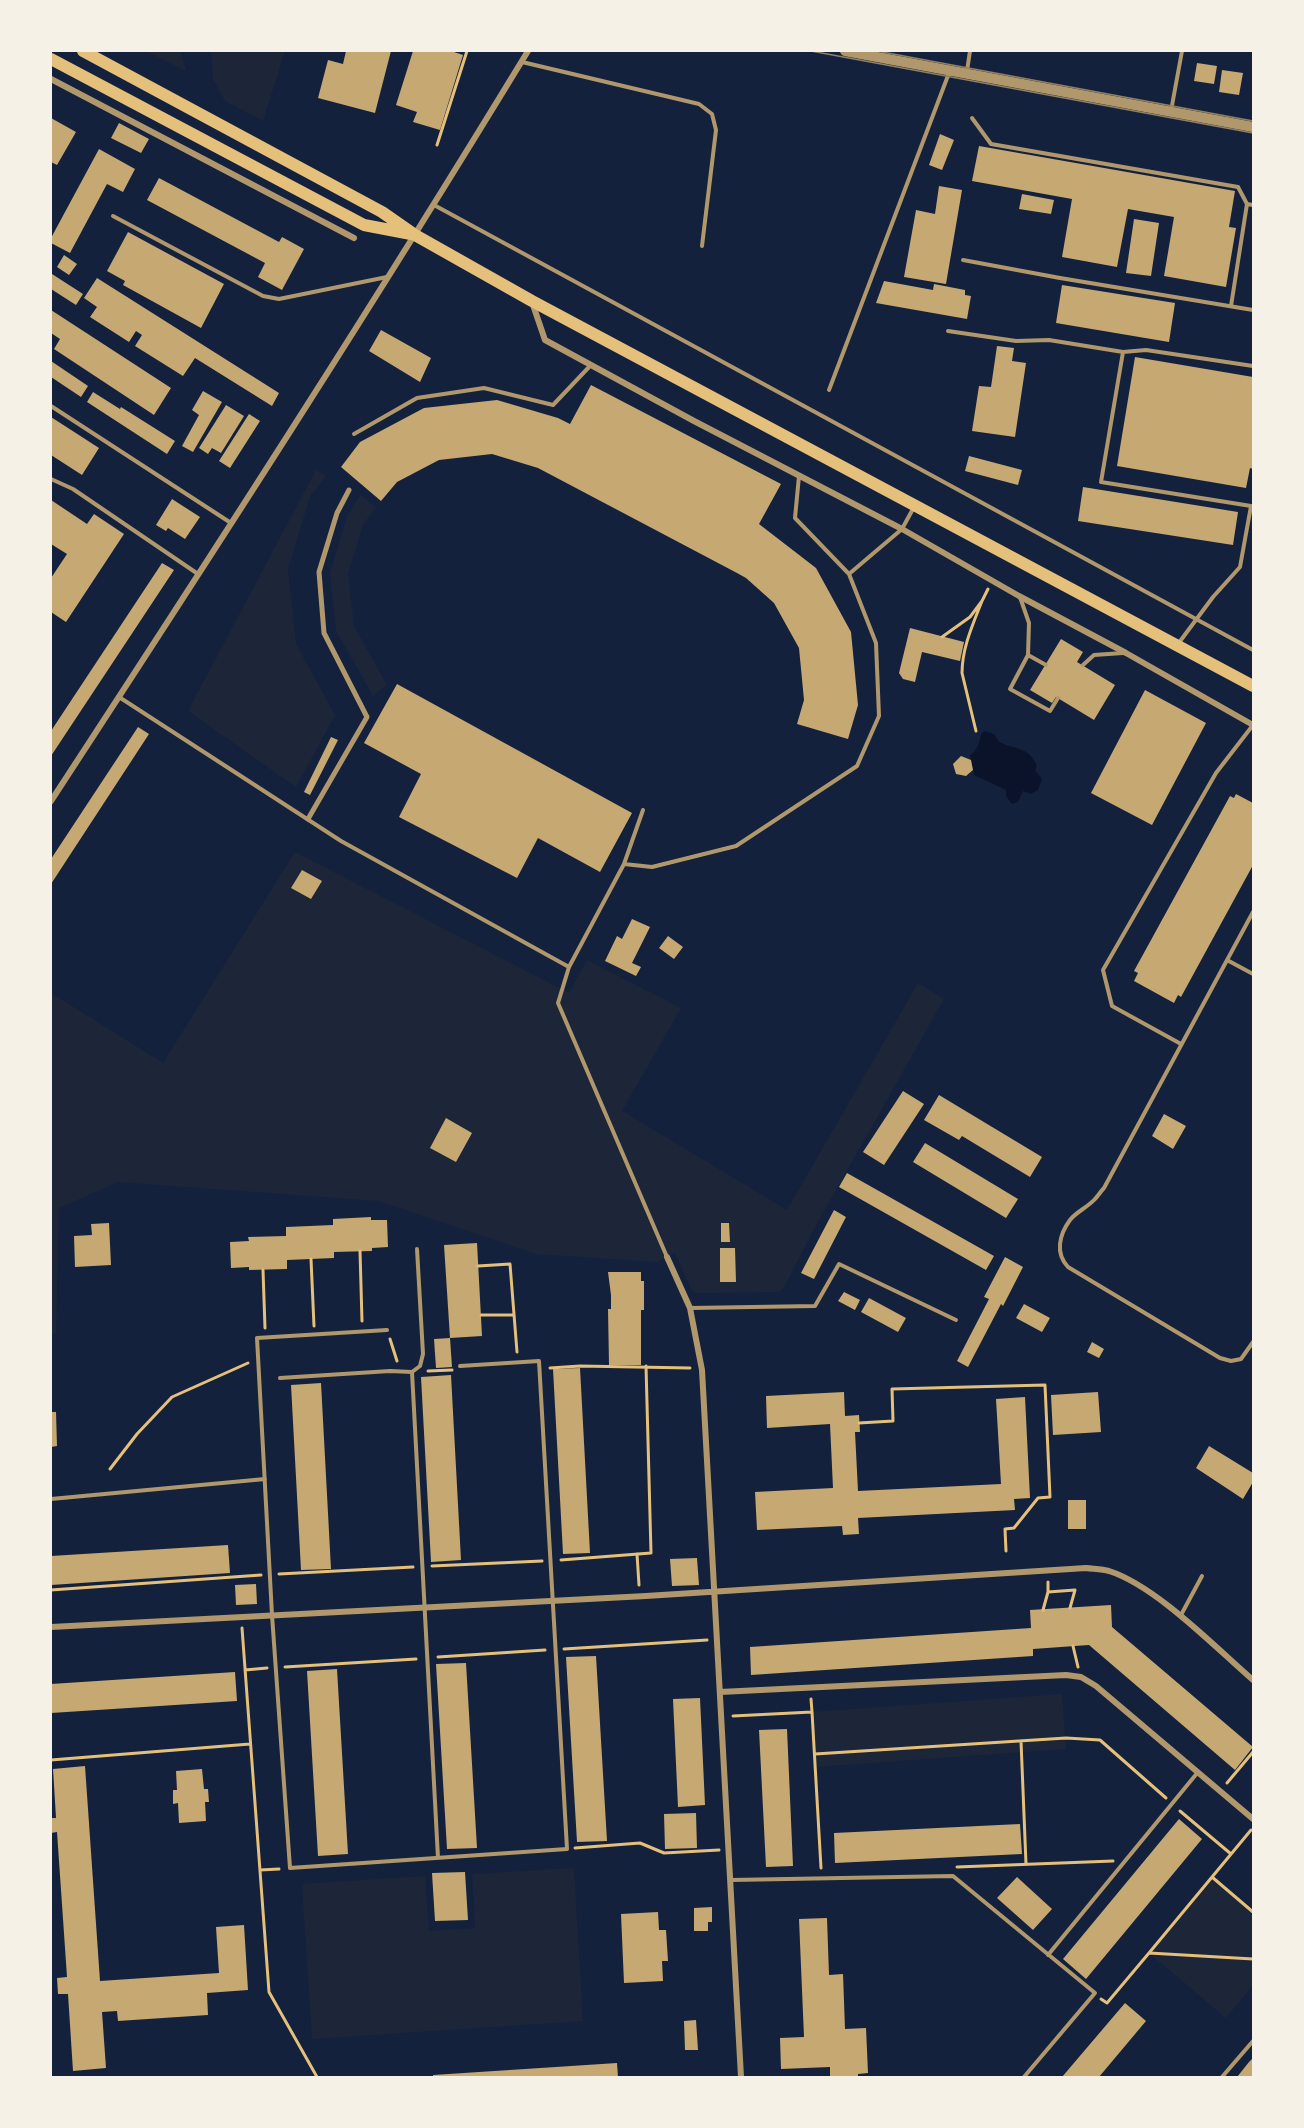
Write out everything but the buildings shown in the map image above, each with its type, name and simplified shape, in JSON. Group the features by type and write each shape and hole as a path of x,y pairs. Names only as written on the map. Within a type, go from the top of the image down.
{"main road":[{"path":"83,51 382,212 415,235 532,301 1253,686"},
{"path":"51,59 364,225 415,235"}],"street":[{"path":"51,801 232,524 415,235 528,51"},
{"path":"845,51 1253,127"},
{"path":"51,79 354,238"},
{"path":"532,301 545,340 590,366 902,529 1253,725"},
{"path":"308,819 367,717 324,633 319,572 337,513 349,490"},
{"path":"667,1257 690,1308 702,1370 741,2077"},
{"path":"51,1627 714,1592 1086,1568 1108,1571 1130,1581 1180,1616 1253,1680"},
{"path":"720,1692 1054,1675 1081,1677 1096,1686 1253,1819"}],"lane":[{"path":"966,74 970,51"},
{"path":"1171,112 1182,51"},
{"path":"521,62 699,104 712,114 716,130 702,246"},
{"path":"830,390 950,70"},
{"path":"972,118 991,144 1238,187 1247,204 1231,306"},
{"path":"1247,204 1253,205"},
{"path":"433,205 1253,650"},
{"path":"113,216 263,296 279,299 388,277"},
{"path":"963,260 1253,310"},
{"path":"948,331 1016,341 1049,340 1123,352 1146,350 1253,366"},
{"path":"1123,352 1101,482 1251,507 1240,567 1213,597 1177,645"},
{"path":"354,434 417,398 484,388 553,405 590,366"},
{"path":"51,406 232,524"},
{"path":"624,864 652,867 736,846 856,766 879,716 876,643 849,574 795,518 800,474"},
{"path":"51,479 73,489 199,574"},
{"path":"849,574 902,529 915,505"},
{"path":"1019,596 1029,623 1029,655 1010,689 1050,711 1058,698"},
{"path":"1083,665 1094,655 1126,653"},
{"path":"1029,655 1046,665"},
{"path":"119,697 341,841 569,967"},
{"path":"1181,1044 1112,1006 1103,970 1216,772 1253,725"},
{"path":"643,810 624,864 569,967 558,1003 667,1257"},
{"path":"1253,912 1104,1188 1095,1200 1070,1220 1061,1237 1059,1250 1062,1260 1068,1267 1220,1358 1232,1361 1241,1359 1253,1342"},
{"path":"1227,960 1253,974"},
{"path":"280,1378 412,1372 420,1366 423,1354 417,1249"},
{"path":"690,1308 815,1306 839,1264 956,1320"},
{"path":"387,1330 257,1338 272,1615 290,1868 567,1849 539,1362 460,1366"},
{"path":"412,1372 438,1858"},
{"path":"51,1499 265,1479"},
{"path":"1180,1616 1203,1576"},
{"path":"1048,1955 1198,1772"},
{"path":"731,1880 953,1876 1095,1994 1024,2077"},
{"path":"1222,2077 1253,2041"}],"path":[{"path":"437,146 467,51"},
{"path":"942,636 970,617 982,601 967,641 962,665 976,731"},
{"path":"360,1251 363,1331"},
{"path":"311,1259 314,1334"},
{"path":"478,1266 510,1264 517,1362"},
{"path":"263,1270 266,1338"},
{"path":"481,1315 514,1315"},
{"path":"387,1330 401,1372"},
{"path":"110,1469 137,1434 172,1397 245,1364 258,1361"},
{"path":"436,1371 453,1370 460,1366"},
{"path":"51,1590 651,1553 646,1366"},
{"path":"539,1368 680,1366"},
{"path":"859,1423 893,1421 892,1389 1045,1385 1050,1497 1038,1498 1014,1528 1005,1529 1006,1551"},
{"path":"637,1554 640,1596"},
{"path":"1043,1610 1048,1592 1047,1569"},
{"path":"1048,1592 1075,1590 1070,1608"},
{"path":"241,1617 269,1992 317,2077"},
{"path":"245,1670 717,1640"},
{"path":"1073,1646 1081,1677"},
{"path":"722,1717 812,1712 821,1878"},
{"path":"815,1754 1066,1738 1100,1740 1232,1854"},
{"path":"1020,1741 1026,1864"},
{"path":"51,1760 249,1744"},
{"path":"1220,1792 1253,1752"},
{"path":"1095,1994 1107,2003 1253,1827"},
{"path":"567,1849 640,1843 664,1852 729,1850"},
{"path":"953,1876 953,1867 1126,1860"},
{"path":"260,1870 290,1868"},
{"path":"1212,1877 1253,1912"},
{"path":"1149,1953 1253,1959"}],"shaded area":[{"path":"146,51 181,53 186,71"},
{"path":"211,51 285,51 263,121 225,101 213,79"},
{"path":"316,470 326,476 310,497 288,569 296,644 335,715 296,787 188,711"},
{"path":"360,495 376,507 363,525 348,574 354,626 387,685 373,696 336,631 330,573 347,516"},
{"path":"985,731 994,734 999,742 1030,755 1037,766 1035,770 1042,779 1038,790 1031,794 1023,791 1018,802 1012,804 1006,796 1006,790 974,775 970,755 976,749 981,734"},
{"path":"295,852 569,993 587,960 681,1008 622,1111 787,1210 918,983 944,999 815,1227 783,1289 779,1292 695,1293 675,1253 657,1262 536,1254 378,1201 118,1182 59,1208 56,1334 51,1334 51,993 163,1063"},
{"path":"1062,1694 1066,1749 816,1767 812,1712"},
{"path":"574,1868 583,2021 312,2039 302,1884 425,1876 429,1931 475,1928 472,1874"},
{"path":"1212,1877 1253,1912 1253,1985 1226,2018 1149,1953"}],"tram line":[{"path":"811,51 1253,133"},
{"path":"877,51 1253,121"}]}
